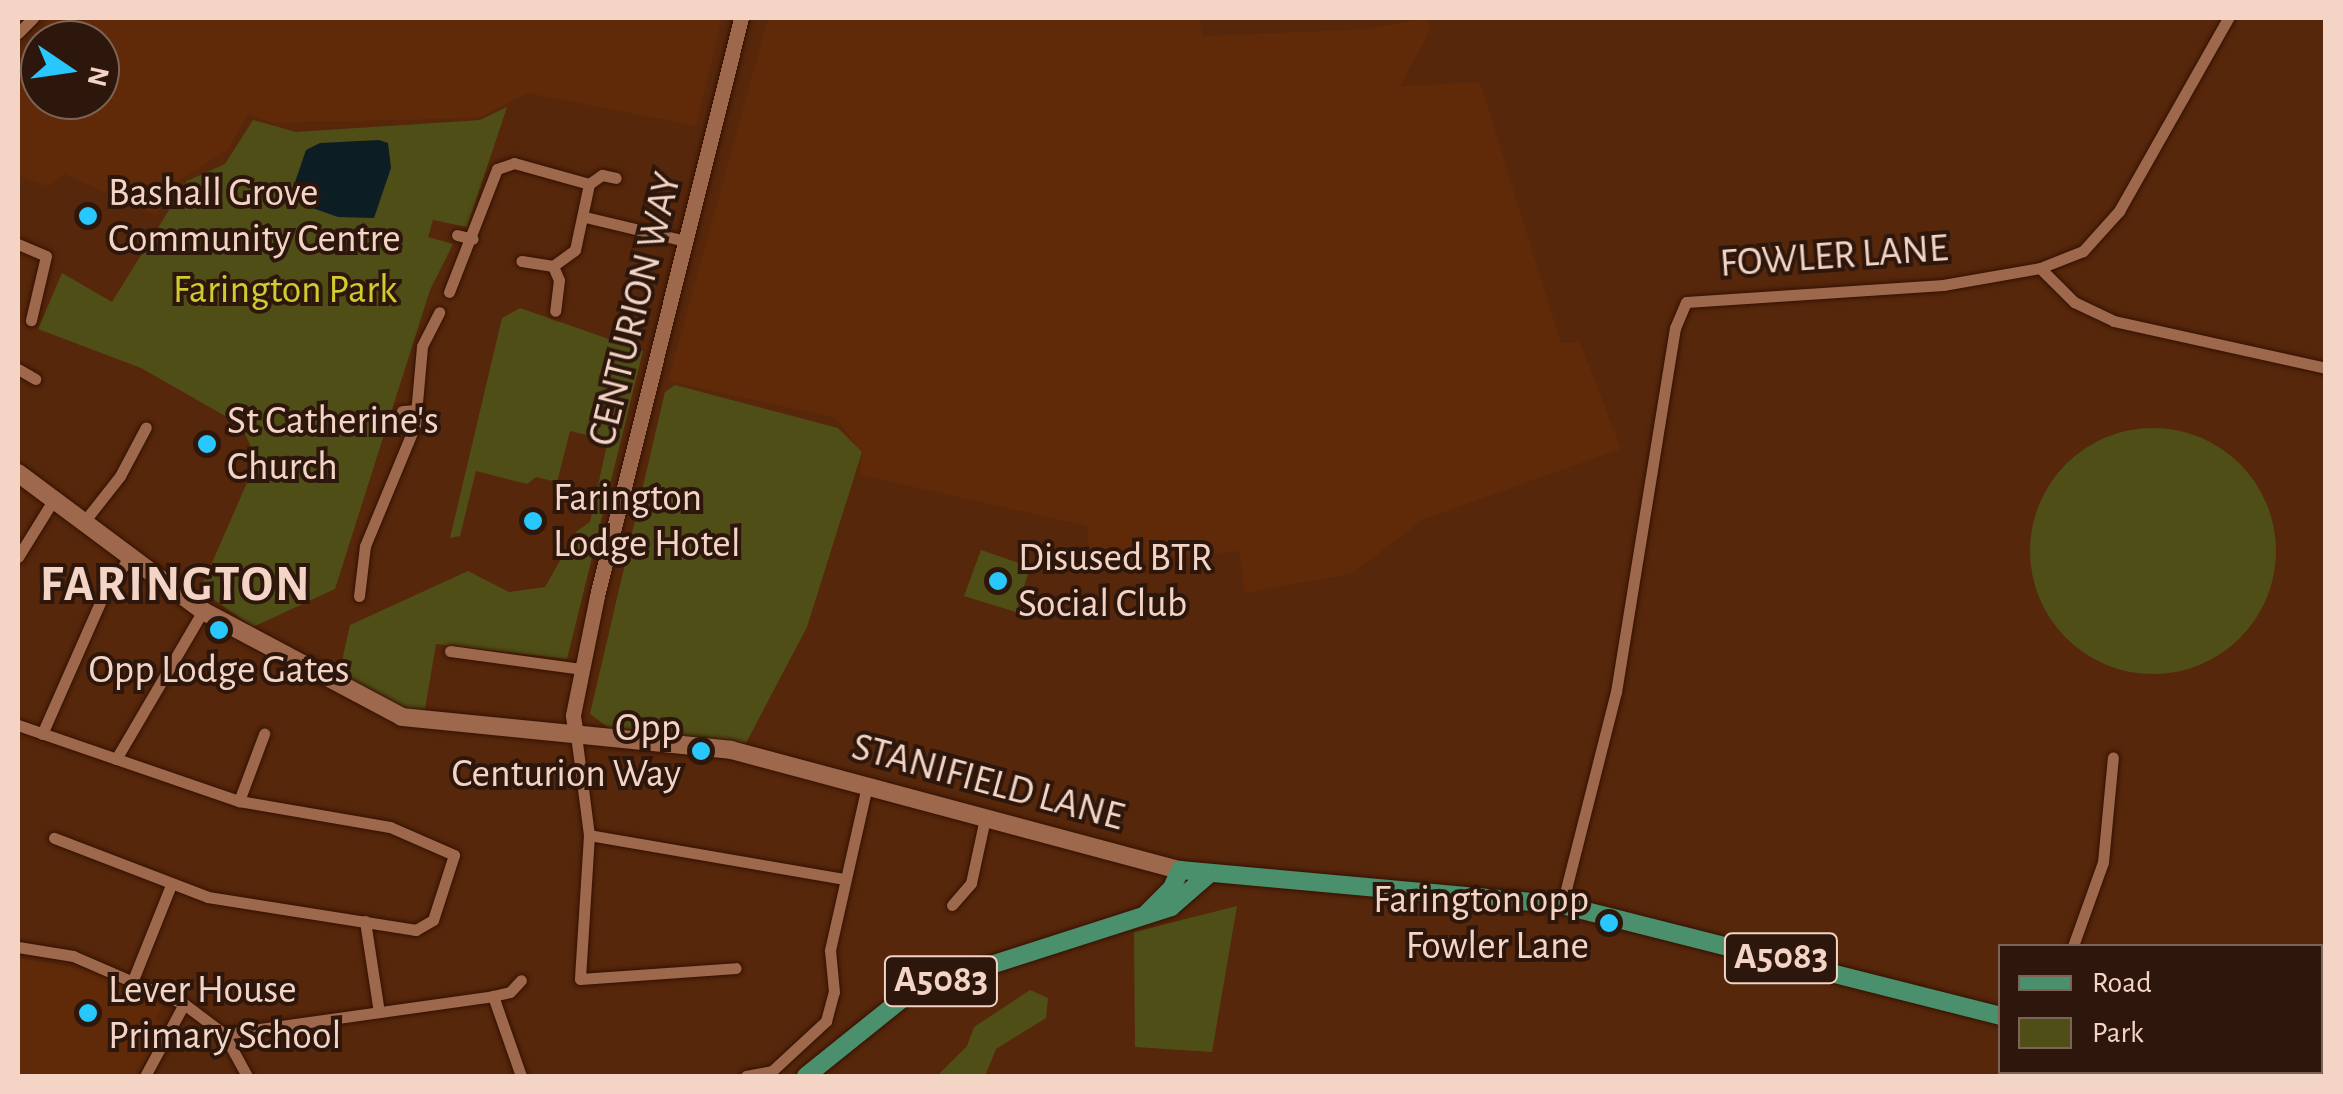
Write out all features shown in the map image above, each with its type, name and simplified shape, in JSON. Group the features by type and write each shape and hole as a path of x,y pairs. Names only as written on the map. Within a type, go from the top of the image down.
{"main road":[{"name":"STANIFIELD LANE","path":"18,473 202,611 402,717 694,743 1208,875 1562,905 1998,1015"},
{"path":"1146,914 1172,888 1180,870"},
{"name":"A5083","path":"806,1076 913,990 1182,901 1208,875"}],"street":[{"path":"18,33 33,18"},
{"name":"CENTURION WAY","path":"576,735 581,670 741,18"},
{"name":"FOWLER LANE","path":"1562,905 1616,692 1675,328 1686,302 1930,286 2040,268 2083,251 2102,234 2228,18"},
{"path":"449,292 473,239 488,184 504,165 589,184 602,175 616,178"},
{"path":"521,261 553,266 575,250 589,184"},
{"path":"585,217 686,241"},
{"path":"457,235 473,239"},
{"path":"18,244 46,256 31,320"},
{"path":"553,266 559,280 555,310"},
{"path":"2040,268 2074,302 2114,321 2326,368"},
{"path":"359,596 365,546 417,410 422,346 439,312"},
{"path":"19,372 35,379"},
{"path":"402,410 417,410"},
{"path":"83,523 120,476 146,427"},
{"path":"18,557 54,499"},
{"path":"42,734 101,600 128,559"},
{"path":"116,759 202,611"},
{"path":"450,650 581,670"},
{"path":"18,725 239,801 390,827 454,854 425,928 246,906 171,884 54,838"},
{"path":"239,801 264,734"},
{"path":"576,735 589,835 580,979 736,968"},
{"path":"2074,944 2103,862 2114,757"},
{"path":"746,1076 772,1071 826,1021 834,992 830,950 867,786"},
{"path":"952,905 971,883 984,818"},
{"path":"589,835 844,879"},
{"path":"132,980 171,884"},
{"path":"365,921 379,1012"},
{"path":"18,947 73,956 184,1004 224,1034 247,1076"},
{"path":"224,1034 494,996 510,992 521,980"},
{"path":"494,996 521,1076"},
{"path":"144,1076 184,1004"}],"shaded area":[{"path":"50,18 722,18 696,126 527,93 478,118 273,123 248,114 228,150 179,180 155,215 65,174 48,186 18,176 20,78 20,120 120,120 120,20"},
{"path":"768,18 1199,18 1203,36 1368,29 1427,18 1430,31 1400,86 1480,82 1561,343 1580,342 1621,449 1424,519 1351,574 1245,593 1239,551 1090,566 1087,526 860,475 862,453 836,418 668,381"},
{"name":"Lever House Primary School","path":"18,958 99,972 164,1002 156,1018 165,1027 137,1076 18,1076"}],"green space":[{"name":"Farington Park","path":"507,107 467,227 433,220 428,237 453,244 430,290 335,589 253,627 200,590 257,460 241,425 141,368 38,329 62,273 112,302 187,181 225,164 253,120 296,132 480,120"},
{"path":"520,308 643,351 567,659 436,644 425,709 417,718 339,674 350,625 468,571 509,592 545,587 577,531 590,522 608,440 570,431 557,482 536,477 527,484 476,471 460,536 450,538 502,318"},
{"path":"675,385 838,428 862,452 807,627 746,743 613,731 590,714 665,392"},
{"path":"2153,428 2200,438 2240,464 2266,504 2276,551 2266,598 2240,638 2200,664 2153,674 2106,664 2066,638 2040,598 2030,551 2040,504 2066,464 2106,438"},
{"name":"Disused BTR Social Club","path":"981,550 1030,567 1016,612 964,596"},
{"path":"1237,906 1212,1052 1135,1047 1134,932"},
{"path":"1030,990 1048,998 1046,1018 996,1049 985,1076 937,1076 967,1046 974,1027"}],"water":[{"path":"320,143 388,143 391,168 374,218 338,217 301,204 292,191 306,150"}],"place":[{"name":"Bashall Grove Community Centre","path":"88,216"},
{"name":"St Catherine's Church","path":"207,444"},
{"name":"Farington Lodge Hotel","path":"533,521"},
{"name":"Disused BTR Social Club","path":"998,581"},
{"name":"Opp Lodge Gates","path":"219,630"},
{"name":"Opp Centurion Way","path":"701,751"},
{"name":"Farington opp Fowler Lane","path":"1609,923"},
{"name":"Lever House Primary School","path":"88,1013"}],"district":[{"name":"FARINGTON","path":"176,586"}]}
